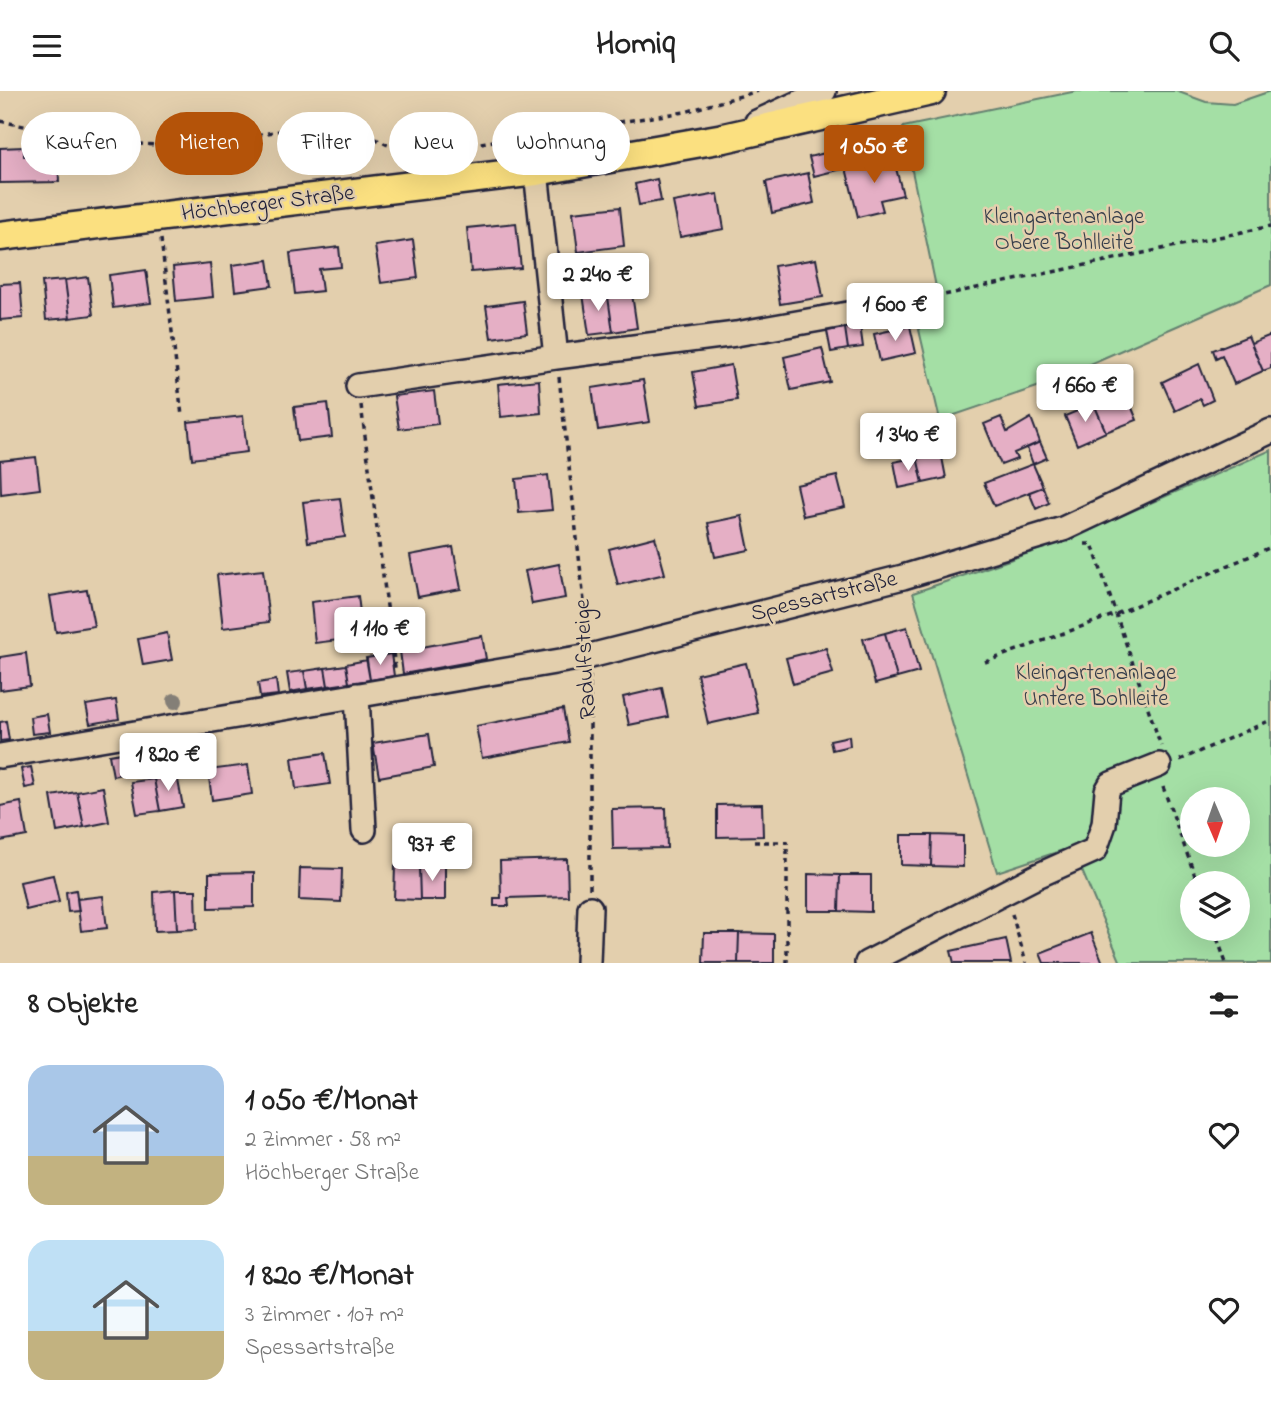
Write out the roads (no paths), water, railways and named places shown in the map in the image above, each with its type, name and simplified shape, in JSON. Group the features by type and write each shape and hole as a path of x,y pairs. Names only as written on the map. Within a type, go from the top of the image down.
{"main road":[{"name":"Höchberger Straße","path":"630,154 724,138 919,93"},
{"name":"Höchberger Straße","path":"0,236 502,175"}],"street":[{"path":"724,138 824,91"},
{"path":"536,175 556,357"},
{"path":"358,386 736,334 887,307"},
{"name":"Spessartstraße","path":"0,755 590,656 903,577 1063,529 1271,431"},
{"path":"357,695 364,830"},
{"path":"867,963 1037,876 1095,850 1104,824 1107,791 1111,784 1159,765"},
{"path":"589,963 590,908"}],"park label":[{"name":"Kleingartenanlage Obere Bohlleite","path":"1064,230"},
{"name":"Kleingartenanlage Untere Bohlleite","path":"1096,686"}]}
